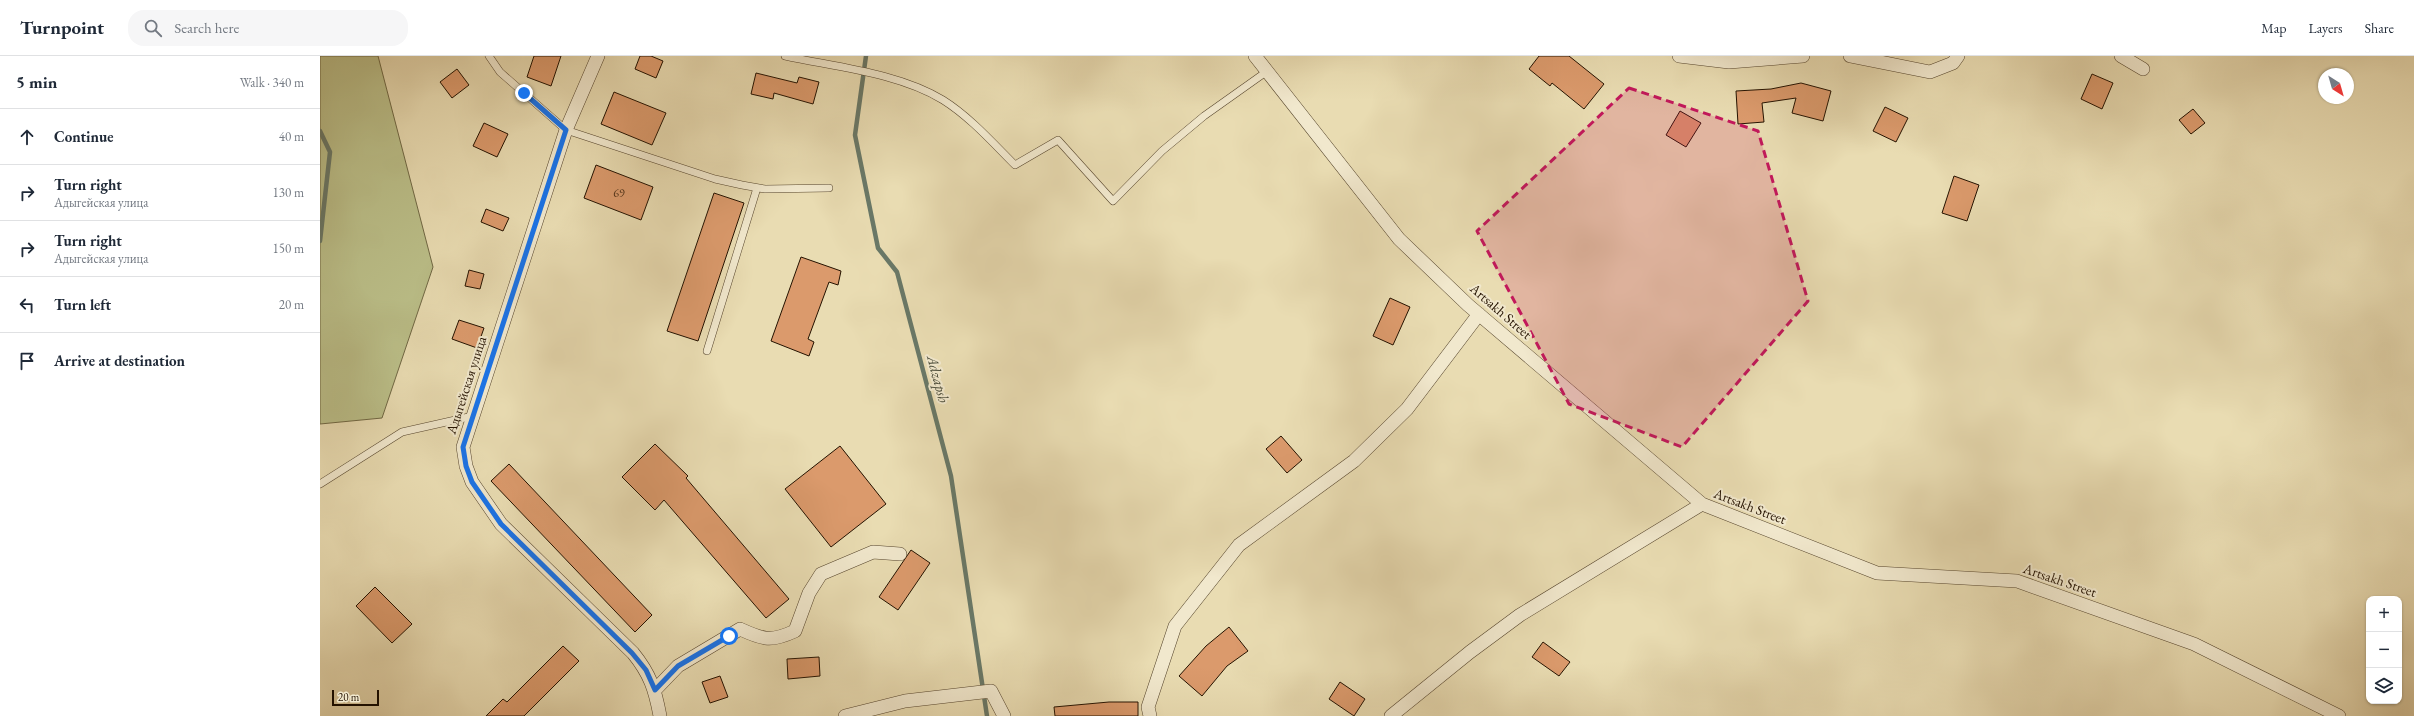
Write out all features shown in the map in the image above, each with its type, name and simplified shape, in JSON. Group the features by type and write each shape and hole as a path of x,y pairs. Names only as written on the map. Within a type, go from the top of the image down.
{"street":[{"name":"Адыгейская улица","path":"598,56 566,130 463,447 466,466 472,482 501,524 632,653 646,670 655,690 660,716"},
{"name":"Artsakh Street","path":"1255,56 1266,72 1399,239 1479,314 1702,504 1877,573 2017,581 2194,644 2339,716"},
{"path":"1679,56 1729,62 1803,56"},
{"path":"1850,56 1930,72 1953,63 1958,56"},
{"path":"2121,56 2143,69"},
{"path":"1150,716 1148,707 1175,626 1239,546 1354,461 1407,409 1479,314"},
{"path":"1391,716 1470,652 1520,615 1702,504"},
{"path":"655,690 678,666 740,629 754,636 776,639 795,631 810,594 821,574 873,552 900,554"},
{"path":"845,716 904,701 967,692 991,691 1004,716"}],"lane":[{"path":"488,56 500,72 566,130 715,179 757,188 829,188"},
{"path":"785,56 875,75 918,87 944,101 1015,165 1058,140 1113,201 1162,151 1198,121 1266,72"},
{"path":"707,351 757,188"},
{"path":"320,484 402,432 473,416"}],"highlighted area":[{"path":"1629,88 1758,131 1808,301 1682,447 1569,404 1477,231"}],"green space":[{"path":"320,56 378,56 433,267 382,418 320,424"}],"building":[{"path":"534,56 561,56 551,86 527,77"},
{"path":"640,56 651,56 663,61 656,78 635,69"},
{"path":"1539,56 1569,56 1604,84 1584,109 1552,83 1550,86 1529,69"},
{"path":"457,69 469,85 452,98 440,82"},
{"path":"756,73 797,83 799,77 819,82 813,104 774,93 773,99 751,94"},
{"path":"2092,74 2113,83 2102,109 2081,99"},
{"path":"1801,83 1831,91 1823,121 1792,113 1796,98 1762,103 1764,122 1738,124 1736,91 1771,89"},
{"path":"614,92 666,113 652,145 601,124"},
{"path":"1885,107 1908,118 1896,142 1873,131"},
{"path":"2193,109 2205,123 2191,134 2179,120"},
{"path":"1680,111 1701,123 1686,147 1666,135"},
{"path":"484,123 508,134 497,157 473,146"},
{"path":"596,165 653,187 641,220 584,198"},
{"path":"1954,176 1979,185 1967,221 1942,213"},
{"path":"714,193 744,203 698,341 667,331"},
{"path":"486,209 509,218 503,231 481,222"},
{"path":"801,257 841,271 838,285 829,282 808,339 814,342 809,356 771,341"},
{"path":"469,270 484,274 480,289 465,286"},
{"path":"1390,298 1410,307 1393,345 1373,336"},
{"path":"459,320 484,328 477,348 452,339"},
{"path":"1281,436 1302,460 1287,473 1266,449"},
{"path":"655,444 688,476 686,478 789,599 766,618 664,500 655,510 622,477"},
{"path":"840,446 886,504 831,547 785,489"},
{"path":"509,464 652,615 635,632 491,481"},
{"path":"911,550 930,563 898,610 879,597"},
{"path":"375,587 412,624 392,643 356,606"},
{"path":"1229,627 1248,651 1227,666 1202,696 1179,676 1206,646"},
{"path":"1543,642 1570,662 1559,676 1532,657"},
{"path":"563,646 579,661 524,716 486,716 503,699 507,702"},
{"path":"819,657 820,676 788,679 787,659"},
{"path":"720,676 728,697 710,703 702,682"},
{"path":"1340,682 1365,699 1354,716 1329,699"},
{"path":"1109,702 1138,702 1138,716 1055,716 1054,707"}],"waterway":[{"name":"Adzapsh","path":"866,56 855,135 878,248 897,272 951,476 987,716"},
{"path":"320,131 330,152 320,241"}],"route":[{"path":"524,93 566,130 463,447 466,466 472,482 501,524 632,653 646,670 655,690 678,666 729,636"}]}
